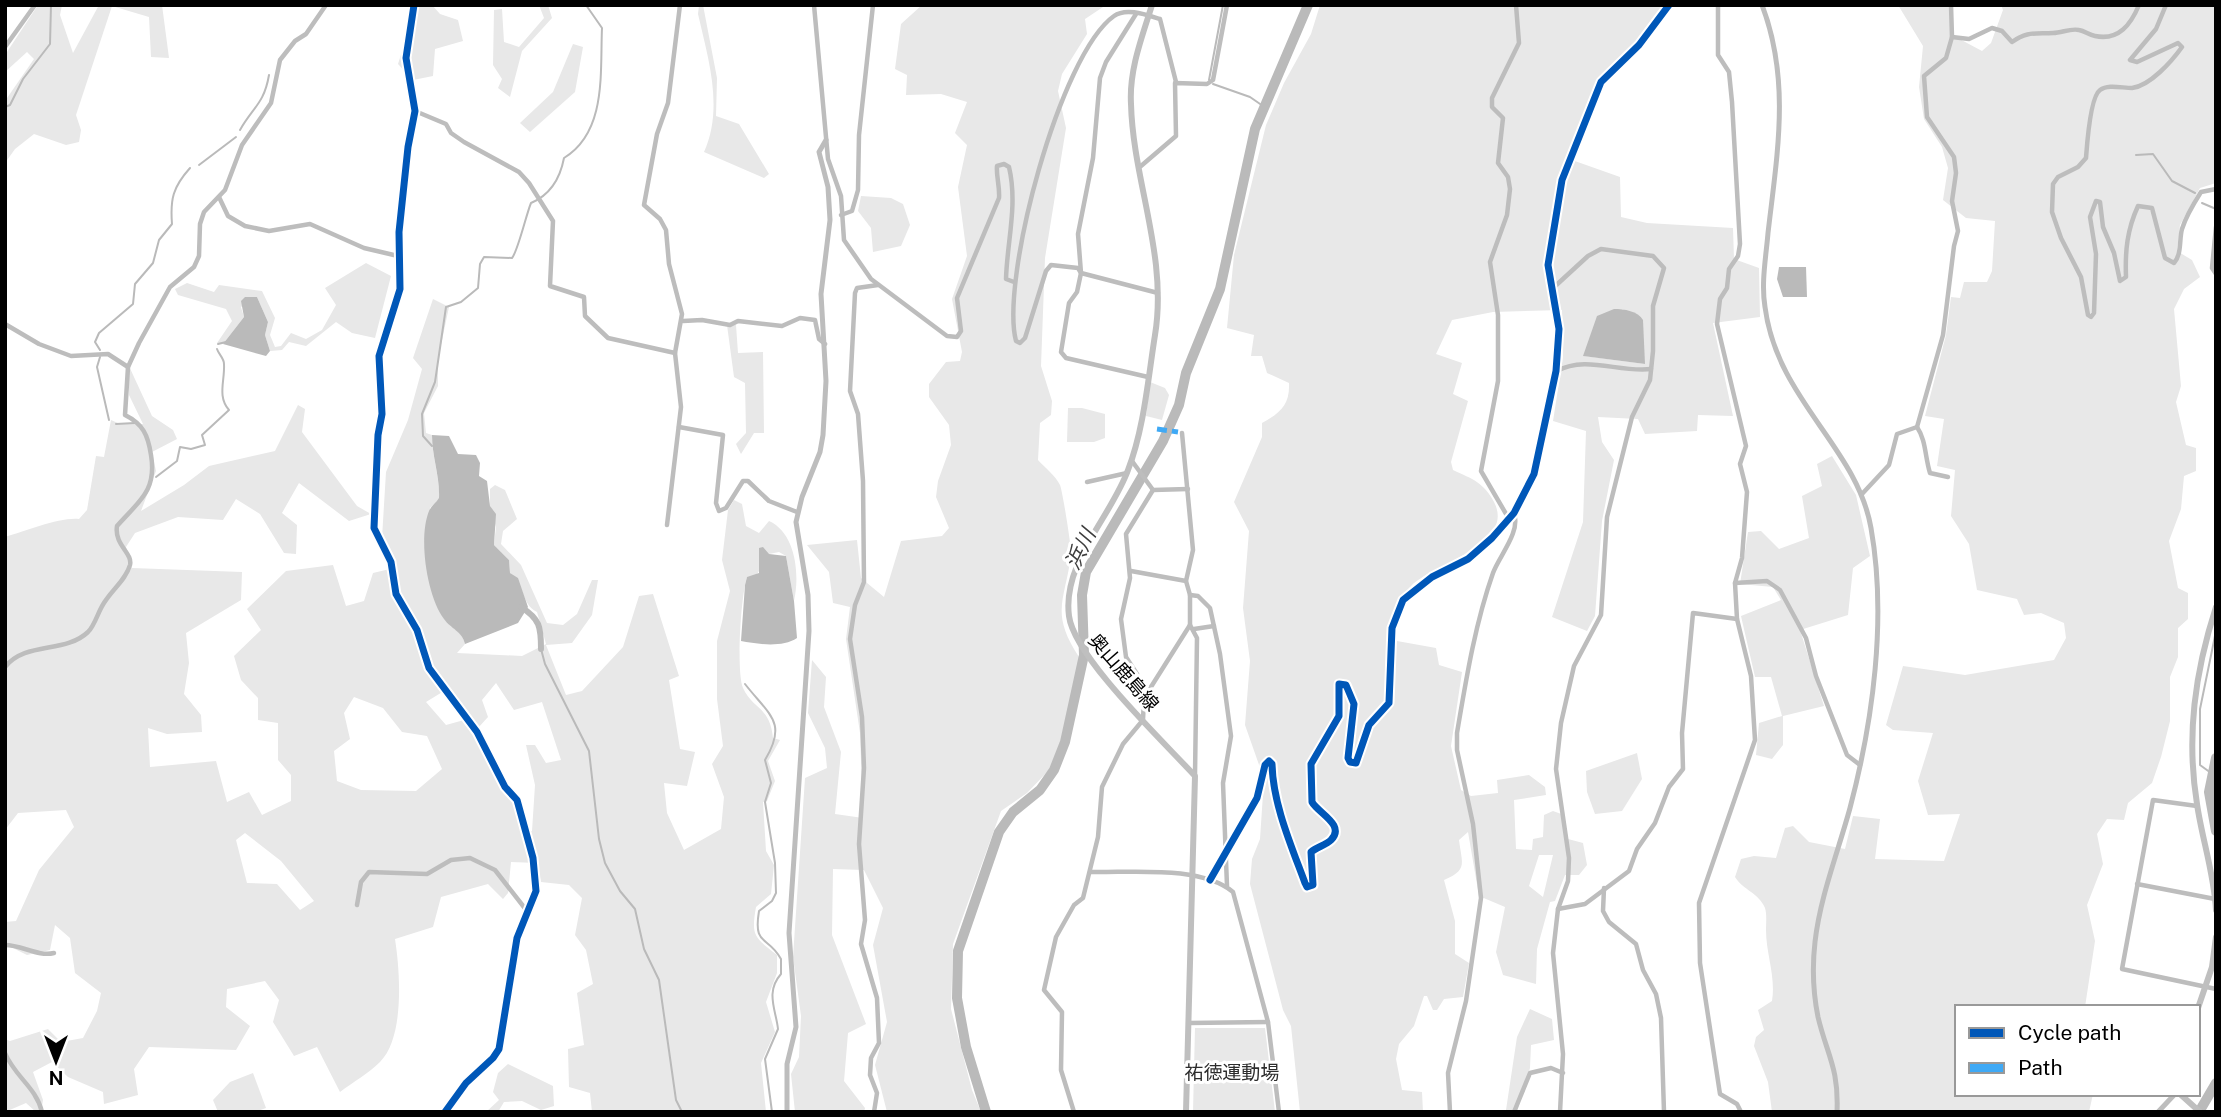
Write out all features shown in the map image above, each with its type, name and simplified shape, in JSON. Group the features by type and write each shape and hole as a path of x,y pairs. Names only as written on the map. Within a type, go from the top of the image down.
{"main road":[{"name":"奥山鹿島線","path":"1152,5 1135,62 1131,93 1155,254 1158,293 1156,332 1132,461 1071,584 1068,601 1071,628 1082,650 1195,776"},
{"path":"2216,607 2199,662 2191,744 2197,806 2216,910"},
{"path":"1186,1112 1195,776"},
{"path":"2200,1005 2206,988 2216,936"},
{"path":"2180,1096 2200,1112"}],"street":[{"path":"5,47 35,5"},
{"path":"5,667 25,653 70,643 86,634 94,624 97,611 130,567 128,556 119,545 117,526 145,495 154,466 147,435 138,422 125,415 128,367 165,295 194,267 199,256 200,225 204,212 219,197 242,145 271,103 280,60 295,41 306,34 326,5"},
{"path":"414,5 406,58 415,111 408,147 398,256 400,289 379,356 382,414 378,435 374,528 391,562 396,594 417,630 429,668 477,732 505,786 517,800 533,859 536,891 517,938 499,1049 466,1083 445,1112"},
{"path":"667,525 679,427 680,383 675,353 682,321 669,264 666,230 660,219 644,205 657,134 668,103 680,5"},
{"path":"814,5 828,159 839,184 846,246 878,285 947,336 953,339 957,337 961,331 957,298 999,198 1000,181 996,172 997,166 1004,164 1010,170 1013,214 1006,279 1014,282"},
{"path":"841,215 852,211 858,190 859,135 873,5"},
{"path":"1176,82 1211,82 1227,5"},
{"path":"1508,519 1481,471 1497,381 1498,315 1490,262 1507,215 1510,189 1508,177 1498,163 1503,118 1492,107 1492,99 1519,44 1516,5"},
{"path":"1210,880 1257,798 1265,765 1271,761 1287,833 1307,887 1313,885 1311,852 1330,841 1335,830 1333,822 1312,802 1311,764 1339,716 1339,684 1346,685 1353,695 1348,758 1350,762 1356,763 1369,725 1389,703 1392,628 1403,600 1432,577 1468,559 1514,513 1537,463 1556,371 1559,329 1549,251 1562,180 1592,97 1606,75 1639,45 1669,5"},
{"path":"1718,5 1718,55 1729,72 1740,231 1738,256 1729,270 1717,324 1746,446 1740,464 1747,492 1742,558 1735,583 1737,619 1751,676 1755,740 1721,844 1702,890 1699,930 1700,963 1712,1024 1713,1061 1720,1094 1737,1104 1741,1112"},
{"path":"1762,5 1772,34 1781,90 1780,141 1763,287 1768,324 1788,381 1862,495 1875,556 1875,686 1860,765 1815,941 1813,986 1819,1020 1833,1058 1838,1085 1837,1112"},
{"path":"1917,427 1943,335 1958,232 1951,201 1956,173 1954,157 1927,117 1924,76 1946,58 1952,37 1951,5"},
{"path":"1952,37 1969,39 1992,28 2001,31 2012,42 2028,32 2053,33 2069,29 2094,36 2109,36 2121,32 2131,23 2139,5"},
{"path":"2166,5 2156,29 2130,60 2137,62 2171,44 2178,43 2182,47 2142,85 2135,88 2108,87 2099,90 2087,130 2086,158 2078,167 2058,177 2053,184 2052,212 2061,238 2081,277 2088,315 2091,317 2094,313 2096,254 2090,217 2096,201 2100,202 2103,211 2103,227 2114,253 2120,281 2126,277 2125,246 2129,224 2138,206 2152,208 2165,258 2174,263 2178,259 2183,228 2193,205 2202,192 2216,190"},
{"path":"1141,166 1176,136 1176,82 1161,20 1125,12 1114,16 1090,44 1074,70 1051,127 1014,282 1014,336 1020,343 1025,338 1046,271 1051,265 1078,268 1081,273 1158,293"},
{"path":"1136,13 1106,62 1100,78 1093,158 1078,234 1081,273 1077,292 1069,303 1060,352 1066,358 1148,377"},
{"path":"415,111 446,124 451,133 464,142 519,172 553,221 550,286 584,297 584,316 608,338 675,353"},
{"path":"787,1112 787,1064 796,1027 789,933 809,631 808,595 796,533 797,512 820,452 826,382 821,294 830,201 819,152 826,140"},
{"path":"219,197 228,216 245,226 269,231 310,224 364,248 398,256"},
{"path":"2216,227 2212,268 2216,274"},
{"path":"1552,289 1588,256 1601,249 1659,259 1664,268 1653,306 1651,369 1629,428 1607,517 1601,615 1574,666 1561,723 1556,769 1569,858 1568,881 1558,909 1553,971 1563,1073 1560,1112"},
{"path":"874,1112 877,1093 870,1075 871,1058 879,1043 877,998 861,944 865,920 859,844 864,768 862,717 850,639 853,613 864,582 863,481 858,414 850,391 855,293 857,288 878,285"},
{"path":"682,321 702,320 730,325 738,321 782,326 800,318 815,320 819,339 825,344"},
{"path":"5,324 33,338 39,344 71,356 108,354 128,367"},
{"path":"1556,371 1570,364 1596,364 1637,371 1651,369"},
{"path":"679,427 723,435 716,503 719,511 724,511 743,481 748,481 769,501 797,512"},
{"path":"1862,495 1889,465 1897,434 1917,427"},
{"path":"1917,427 1924,437 1924,453 1930,473 1948,477"},
{"path":"1182,433 1193,550 1186,581 1198,667 1195,776"},
{"path":"1132,461 1151,488 1188,489"},
{"path":"1087,482 1128,472"},
{"path":"1074,1112 1061,1070 1062,1012 1044,990 1056,937 1074,905 1083,898 1098,838 1102,787 1123,744 1143,720 1144,698 1124,647 1122,607 1130,571 1126,534 1151,488"},
{"path":"1450,1112 1448,1073 1466,1001 1481,898 1473,824 1457,750 1457,733 1483,608 1494,572 1515,526 1514,513"},
{"path":"1130,571 1186,581"},
{"path":"1735,583 1768,581 1780,590 1806,638 1815,676 1847,755 1860,765"},
{"path":"1190,595 1207,604 1214,626 1231,736 1223,783 1227,887"},
{"path":"1558,909 1585,904 1629,871 1637,849 1656,823 1670,787 1682,769 1682,733 1693,613 1737,619"},
{"path":"1192,627 1214,626"},
{"path":"1144,698 1192,627"},
{"path":"2197,806 2153,800 2122,969 2216,989"},
{"path":"357,905 361,882 369,872 427,874 461,858 484,863 495,870 527,911"},
{"path":"1090,872 1192,875 1227,887 1233,892 1268,1022 1279,1112"},
{"path":"2137,884 2215,899"},
{"path":"1604,888 1603,911 1609,922 1636,944 1643,970 1657,994 1661,1018 1664,1112"},
{"path":"5,945 20,946 40,954 54,953"},
{"path":"1189,1023 1268,1022"},
{"path":"5,1053 18,1077 34,1091 42,1112"},
{"path":"1514,1112 1530,1073 1550,1069 1563,1073"},
{"path":"2158,1112 2176,1096"}],"green space":[{"path":"38,5 62,5 60,15 73,53 99,5 162,5 169,58 151,57 149,17 112,6 76,115 81,130 79,142 66,145 34,134 15,149 5,163 5,101 34,59 27,52 5,72 5,55"},
{"path":"417,5 432,5 440,14 458,20 463,41 435,49 433,76 413,80 398,64"},
{"path":"539,5 548,5 552,18 522,51 510,97 498,88 502,79 493,65 494,10 502,9 504,42 519,47 544,18"},
{"path":"699,5 703,5 717,78 716,116 739,124 769,174 764,178 704,152 710,135 714,101 710,65 698,14"},
{"path":"922,5 1106,5 1085,19 1087,34 1062,74 1058,91 1066,128 1045,258 1041,366 1052,401 1051,415 1040,423 1038,460 1056,478 1061,489 1071,554 1063,594 1062,616 1064,628 1079,657 1068,722 1050,769 1027,793 1001,811 953,944 951,1009 972,1090 981,1112 887,1112 875,1065 887,1022 873,945 883,908 864,870 833,869 832,935 866,1024 848,1033 844,1081 865,1108 864,1112 795,1112 791,1074 799,1057 801,1016 793,957 805,778 827,768 825,748 808,713 812,660 826,677 824,707 841,752 835,814 863,818 860,733 846,639 850,607 833,603 829,572 807,545 857,540 861,578 884,597 901,541 942,536 949,528 936,497 938,481 951,445 949,425 929,397 929,384 946,362 960,361 962,352 952,299 967,256 958,187 967,145 955,133 967,102 941,94 906,95 907,75 895,69 901,24"},
{"path":"1320,5 1674,5 1603,83 1572,160 1620,177 1621,217 1647,223 1733,228 1734,259 1759,268 1760,317 1713,323 1733,416 1698,415 1697,431 1645,434 1638,419 1598,417 1602,442 1614,460 1602,521 1595,616 1587,631 1552,617 1583,522 1586,431 1553,421 1563,357 1562,310 1493,312 1452,320 1436,354 1462,363 1453,394 1468,401 1451,462 1453,470 1472,479 1486,490 1494,502 1498,517 1494,530 1484,541 1423,577 1406,591 1398,611 1397,641 1436,648 1439,665 1462,672 1451,746 1461,790 1471,796 1498,793 1497,780 1529,775 1545,787 1546,795 1514,800 1516,849 1532,850 1533,839 1543,837 1544,815 1553,811 1564,815 1568,839 1583,843 1587,865 1579,875 1565,875 1555,901 1550,902 1537,949 1536,984 1503,975 1496,952 1505,907 1479,896 1468,832 1459,840 1462,865 1457,873 1444,880 1455,921 1455,954 1469,963 1463,997 1444,999 1437,1010 1433,1010 1427,996 1424,996 1414,1026 1399,1044 1396,1059 1402,1090 1422,1092 1423,1112 1300,1112 1291,1026 1283,1010 1250,884 1252,859 1260,839 1264,779 1245,725 1250,661 1243,608 1249,531 1234,502 1262,437 1262,423 1283,408 1288,397 1289,383 1267,373 1262,356 1251,356 1254,335 1227,328 1234,255 1266,125 1284,83 1311,34","holes":["1623,309 1645,364 1584,356","1539,855 1553,855 1543,897 1529,886"]},
{"path":"1898,5 1949,5 1952,35 1982,51 1991,43 2003,10 2001,5 2216,5 2216,183 2200,188 2180,225 2177,251 2192,260 2200,277 2184,289 2174,309 2181,386 2176,402 2186,445 2196,448 2196,471 2184,476 2181,509 2169,541 2178,588 2188,593 2188,619 2178,628 2178,657 2170,677 2170,721 2161,757 2152,783 2128,803 2124,820 2107,819 2097,834 2103,864 2087,905 2095,941 2085,1005 1955,1005 1955,1096 2093,1096 2089,1112 1772,1112 1768,1082 1754,1046 1756,1037 1764,1030 1758,1010 1772,1001 1773,983 1766,939 1765,908 1735,877 1741,859 1754,856 1776,858 1785,828 1793,826 1809,842 1845,849 1853,816 1880,819 1875,859 1944,861 1960,814 1928,815 1918,781 1933,733 1893,730 1886,725 1903,666 1965,675 2054,660 2066,638 2064,623 2041,613 2024,615 2017,599 1977,590 1969,544 1951,516 1955,470 1937,466 1944,419 1925,416 1946,335 1951,297 1960,298 1964,282 1987,282 1992,271 1995,221 1966,218 1943,200 1948,168 1942,147 1924,119 1919,87 1923,46"},
{"path":"573,44 583,47 575,92 530,132 520,123 553,92"},
{"path":"861,196 891,198 903,204 910,225 901,246 873,252 871,228 858,211"},
{"path":"366,263 391,276 375,338 352,333 336,322 306,346 289,342 282,350 270,351 265,335 268,322 257,297 241,307 244,317 223,344 217,343 232,321 226,309 178,295 175,289 187,283 214,292 219,285 262,291 275,318 270,335 275,347 281,346 291,333 306,339 322,330 336,305 325,288"},
{"path":"433,299 449,307 438,359 438,386 424,413 426,433 432,435 439,491 439,499 430,508 432,576 442,615 461,635 465,644 457,653 522,656 546,644 537,612 528,604 518,582 510,573 509,560 494,545 496,527 490,506 490,489 495,485 505,490 517,519 503,531 501,544 521,565 547,623 563,625 577,614 592,580 598,580 592,615 572,643 546,645 566,695 582,691 623,647 639,596 653,594 679,676 669,680 680,749 695,752 687,786 664,783 667,813 684,850 721,829 724,797 712,764 723,746 717,699 717,641 730,591 722,560 728,510 734,500 742,504 746,526 759,533 769,521 785,535 790,545 796,567 794,601 786,556 779,552 769,554 756,576 747,577 740,633 743,688 765,714 773,738 780,740 768,761 775,781 767,801 763,802 766,851 774,865 771,894 756,907 754,924 759,940 777,955 777,973 766,1002 775,1032 761,1063 766,1112 592,1112 590,1093 569,1087 568,1049 584,1045 577,993 593,984 586,950 575,935 582,898 569,885 541,882 537,863 511,862 508,893 503,899 488,884 441,897 433,927 395,939 399,1003 394,1037 380,1062 340,1092 317,1047 294,1056 273,1022 279,1000 265,981 227,989 226,1007 250,1026 236,1050 149,1047 134,1069 138,1095 104,1104 103,1092 68,1077 52,1062 33,1072 43,1100 41,1112 36,1112 26,1103 5,1112 5,1039 10,1041 48,1029 61,1042 83,1038 97,1011 101,993 75,973 70,938 55,925 50,950 27,955 5,944 5,922 16,921 39,870 74,827 66,810 18,813 5,830 5,537 53,522 79,519 87,510 96,456 104,457 111,420 120,424 143,424 129,395 128,364 152,416 173,430 177,439 152,452 156,471 141,511 209,466 275,451 298,405 305,409 302,432 357,506 371,514 349,521 299,483 282,513 297,525 296,554 284,553 260,514 236,499 223,520 178,517 135,533 126,547 132,568 242,572 241,600 186,633 189,663 184,694 201,715 202,732 167,734 148,728 150,767 216,761 227,802 249,792 262,815 291,801 291,775 278,760 278,723 258,720 258,698 241,680 234,656 261,630 247,609 286,571 333,565 346,606 364,601 373,573 394,568 382,538 386,472 408,420 422,369 413,358","holes":["496,683 514,710 542,702 561,760 546,763 535,745 526,745 535,785 532,831 524,832 518,797 502,786 464,720 446,725 426,702 444,691 478,728 488,717 482,700","354,697 383,708 402,732 427,736 442,769 416,791 361,790 337,781 334,751 350,739 344,713","245,833 281,861 314,901 300,910 277,884 247,883 236,840"]},
{"path":"727,325 736,325 738,353 763,352 764,433 754,433 741,454 736,444 746,433 745,383 734,377"},
{"path":"1150,382 1165,388 1169,395 1162,420 1146,416"},
{"path":"1068,408 1082,408 1105,414 1105,438 1094,442 1067,442"},
{"path":"1832,456 1856,495 1870,556 1853,568 1848,615 1800,630 1824,706 1783,716 1783,745 1772,759 1756,755 1759,723 1782,716 1771,677 1755,677 1741,616 1781,600 1773,587 1740,584 1748,532 1761,531 1779,549 1809,538 1802,496 1822,486 1817,464"},
{"path":"1637,753 1642,779 1622,811 1595,814 1587,792 1586,771"},
{"path":"1530,1009 1552,1019 1554,1040 1531,1045 1530,1068 1517,1112 1506,1110 1517,1037"},
{"name":"祐徳運動場","path":"1195,1028 1265,1028 1275,1112 1193,1112"},
{"path":"508,1064 553,1086 554,1106 541,1110 522,1101 504,1102 498,1112 486,1112 499,1100 493,1092 498,1073"},
{"path":"253,1073 266,1108 255,1112 218,1112 213,1100 230,1082"}],"shaded area":[{"path":"1779,267 1806,267 1807,297 1783,297 1777,279"},
{"path":"245,297 257,297 268,322 265,335 270,351 266,356 223,344 244,317 241,301"},
{"path":"1614,309 1634,313 1643,320 1645,364 1583,356 1597,316"},
{"path":"432,435 449,436 458,454 476,455 480,463 479,476 487,481 490,506 496,514 494,545 509,560 510,573 518,578 528,607 518,623 465,644 438,609 426,566 426,522 430,509 439,498"},
{"path":"763,547 769,554 786,556 797,638 784,643 741,641 745,585 747,577 759,573 759,548"}],"waterway":[{"path":"5,107 10,105 23,79 50,44 51,5"},
{"path":"432,446 423,436 422,414 435,382 446,307 461,302 478,288 480,264 484,257 512,258 531,203 544,196 553,185 564,158 578,147 588,133 594,117 600,82 602,28 586,5"},
{"path":"1209,80 1223,5"},
{"name":"浜川","path":"986,1112 966,1047 957,998 958,951 999,832 1013,812 1040,790 1054,770 1065,742 1084,655 1082,595 1086,572 1163,441 1179,405 1186,373 1220,289 1255,129 1308,5"},
{"path":"240,130 261,99 269,75"},
{"path":"1213,84 1250,97 1263,106"},
{"path":"199,165 236,137"},
{"path":"2136,155 2153,154 2172,181 2195,193"},
{"path":"100,350 95,342 99,333 133,304 135,284 153,263 159,240 172,224 174,194 190,168"},
{"path":"2202,203 2216,209"},
{"path":"218,344 226,342"},
{"path":"156,477 177,461 180,447 191,449 205,445 202,435 229,410 222,394 224,362 217,349"},
{"path":"100,357 97,367 109,420"},
{"path":"116,424 135,423"},
{"path":"521,607 538,624 541,649"},
{"path":"2211,773 2200,765 2200,709 2216,631"},
{"path":"541,649 545,664 589,751 599,839 605,863 620,891 635,909 644,949 659,980 676,1100 682,1112"},
{"path":"745,684 773,719 775,727 772,747 765,760 771,783 765,802 775,863 776,893 772,901 759,911 758,922 760,936 781,959 781,974 772,994 778,1029 765,1059 772,1112"},
{"path":"2216,758 2209,792 2216,831"},
{"path":"2199,1112 2216,1083"}],"marked path":[{"path":"1157,429 1178,432"}],"cycle path":[{"path":"414,5 406,58 415,111 408,147 399,232 400,289 379,356 382,414 378,435 374,528 391,562 396,594 417,630 429,668 477,732 505,787 517,800 533,858 536,891 517,938 499,1049 466,1083 445,1112"},
{"path":"1210,880 1257,798 1265,765 1269,761 1272,764 1279,809 1289,839 1307,887 1313,885 1311,852 1331,840 1335,829 1312,802 1311,764 1339,716 1339,684 1346,685 1354,704 1348,758 1350,762 1356,763 1369,725 1389,703 1392,628 1403,600 1432,577 1468,559 1492,538 1514,513 1534,474 1556,371 1559,329 1548,265 1562,180 1601,82 1639,45 1669,5"}]}
